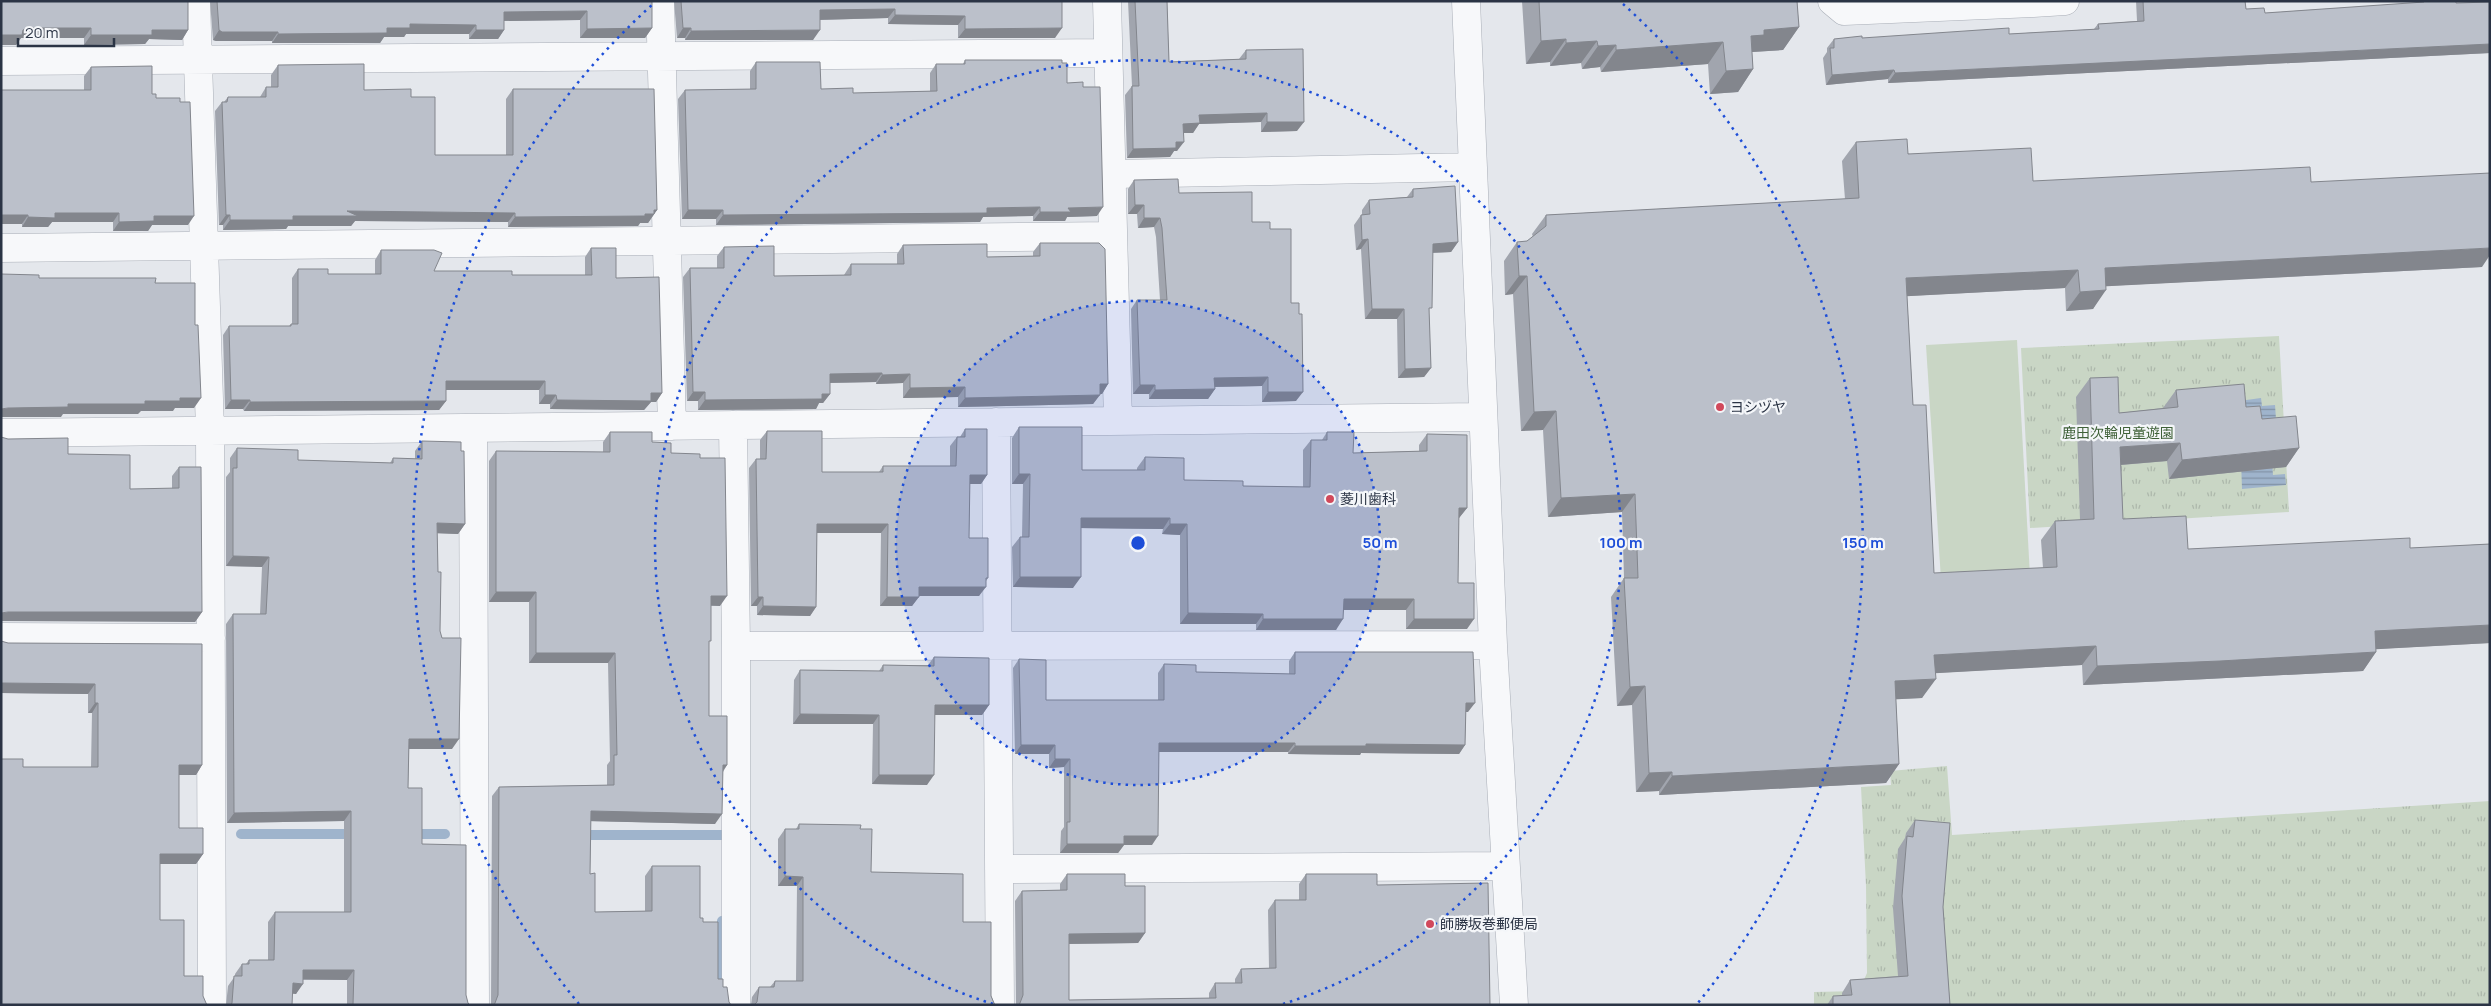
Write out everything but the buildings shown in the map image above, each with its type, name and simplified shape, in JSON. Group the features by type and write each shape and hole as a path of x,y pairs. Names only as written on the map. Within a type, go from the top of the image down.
{"street":[{"path":"196,1 210,430 212,1005"},
{"path":"660,1 672,426"},
{"path":"1107,1 1118,421"},
{"path":"1466,1 1493,645 1504,866 1514,1005"},
{"path":"1832,1 1844,11 2065,1"},
{"path":"1,61 1108,53"},
{"path":"1112,174 1473,167"},
{"path":"1,248 1113,236"},
{"path":"1,433 1483,417"},
{"path":"996,422 1000,1005"},
{"path":"733,425 736,646 736,1005"},
{"path":"473,428 475,1005"},
{"path":"1,638 211,638"},
{"path":"736,646 1493,645"},
{"path":"999,869 1504,866"}],"green space":[{"name":"鹿田次輪児童遊園","path":"2279,336 2289,512 2030,528 2021,348"},
{"path":"2017,340 2030,576 1941,580 1926,345"},
{"path":"1947,766 1952,835 2490,801 2490,1005 1814,1005 1814,992 1859,991 1867,973 1866,886 1861,787 1891,785 1890,771"}],"water":[{"path":"2261,398 2262,406 2275,405 2277,433 2270,434 2273,475 2285,474 2286,485 2242,489 2239,401"}],"waterway":[{"path":"241,834 358,834"},
{"path":"410,834 445,834"},
{"path":"577,835 724,835"},
{"path":"721,1005 722,921"}],"place":[{"name":"ヨシヅヤ","path":"1720,407"},
{"name":"菱川歯科","path":"1330,499"},
{"name":"師勝坂巻郵便局","path":"1430,924"}]}
